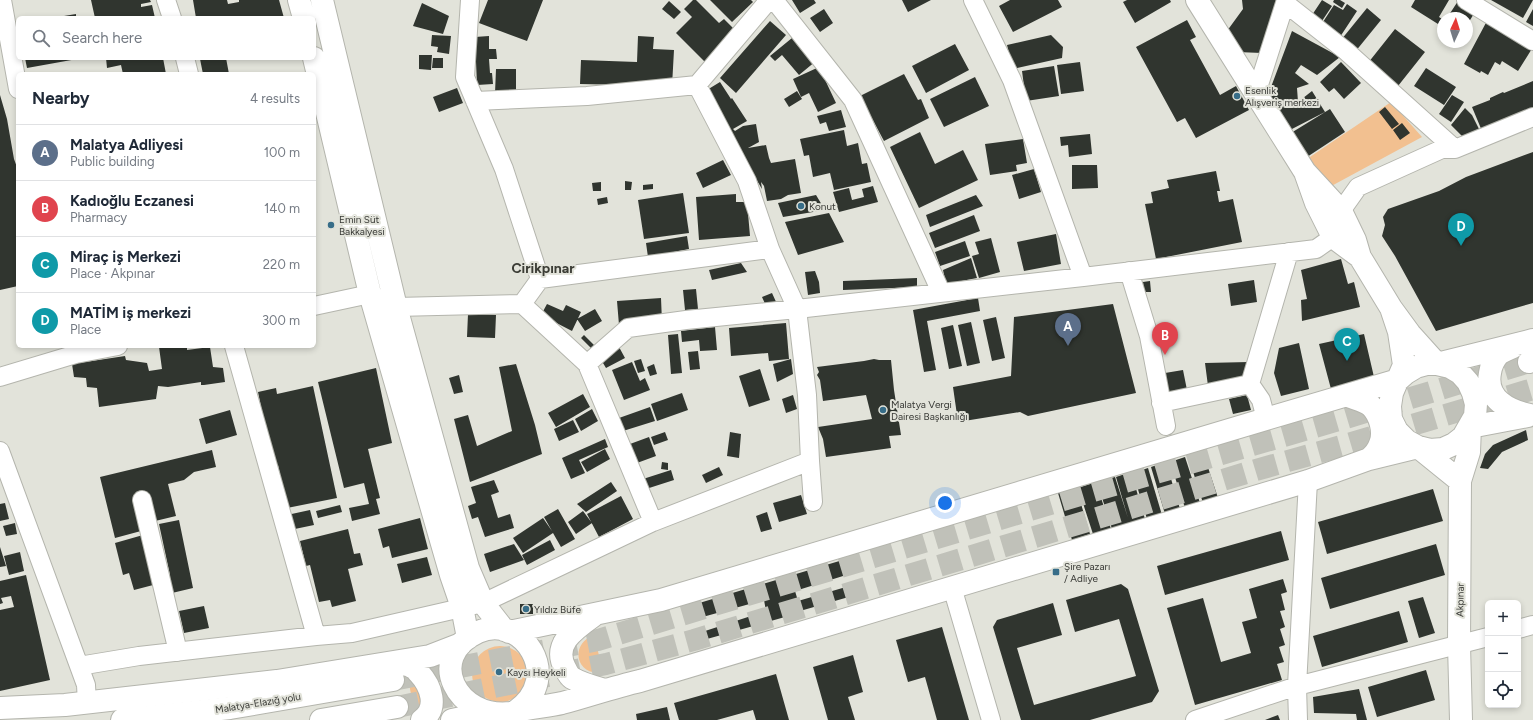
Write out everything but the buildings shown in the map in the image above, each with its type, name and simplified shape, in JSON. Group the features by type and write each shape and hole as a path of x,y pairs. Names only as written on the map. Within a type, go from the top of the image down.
{"main road":[{"path":"299,0 303,16"},
{"path":"322,0 396,307 468,568 483,603 506,631"},
{"path":"452,720 516,716 640,681 1308,481 1369,459 1418,447 1430,450 1443,449 1454,444 1463,437 1475,416 1476,404 1468,382 1455,370 1438,364 1410,334 1391,308 1360,257 1355,240 1341,211 1305,172 1197,0"},
{"path":"314,60 370,294 451,575 462,607 464,641 455,653 452,661 450,680 456,694 464,706 473,712 487,717"},
{"path":"1305,172 1316,203 1333,237 1360,257"},
{"path":"1391,308 1399,332 1404,365 1392,393 1390,406 1391,419 1397,431 1407,441 1418,447 1460,481"},
{"path":"506,631 661,600 1266,419 1348,396 1398,380 1416,367 1427,364 1438,364 1524,342"},
{"path":"1524,342 1499,354 1491,365 1489,379 1491,392 1502,405 1532,419"},
{"path":"1348,396 1370,406 1379,418 1382,428 1381,442 1378,450 1369,459"},
{"path":"1470,427 1532,419"},
{"name":"Akpınar","path":"1461,720 1459,645 1460,481 1468,452 1470,427"},
{"path":"595,614 578,627 566,639 561,654 562,662 570,677 582,683 605,690"},
{"path":"393,672 464,641 479,632 491,629 516,634 529,646 536,657 538,681 533,694 516,716"},
{"path":"0,708 87,703 276,681 393,672 413,667 426,680 432,694 431,708 426,717 422,720"},
{"name":"Malatya-Elazığ yolu","path":"122,720 230,708 393,672"},
{"path":"321,720 397,707"}],"street":[{"path":"2,0 6,57 16,84"},
{"path":"166,0 171,16"},
{"path":"470,0 465,77 504,169 540,279"},
{"path":"475,101 587,96 697,85 769,0"},
{"path":"774,0 853,100 941,292"},
{"path":"973,0 1012,80 1083,277"},
{"path":"1466,0 1533,41"},
{"path":"1256,94 1285,1 1346,50 1455,149"},
{"path":"186,60 188,72"},
{"path":"697,85 747,181 770,249 797,309 807,395 813,502"},
{"path":"587,364 628,328 1129,272 1316,249 1333,237 1341,211 1358,187 1442,149 1455,149 1533,117"},
{"path":"522,304 540,279 770,249"},
{"path":"1250,384 1289,252"},
{"path":"1129,272 1149,336 1166,426"},
{"path":"316,306 370,294 396,307 522,304 587,364 653,522"},
{"path":"0,377 75,350 96,348"},
{"path":"235,348 316,636"},
{"path":"1161,403 1250,384"},
{"path":"1250,384 1261,400 1266,419"},
{"path":"0,451 86,685 87,703"},
{"path":"79,666 139,656 352,633 483,603 653,522 810,461"},
{"path":"1298,720 1297,686 1308,481"},
{"path":"142,500 178,652"},
{"path":"952,587 991,720"},
{"path":"1521,628 1533,625"},
{"path":"1194,720 1297,686 1485,638"}],"shaded area":[{"path":"1391,102 1422,137 1324,190 1307,159"},
{"path":"594,635 603,672 587,670 579,659 581,646 586,640"},
{"path":"500,646 511,648 520,654 526,663 528,674 526,685 520,694 511,700 500,702 489,700 480,694 474,685 472,674 474,663 480,654 489,648"},
{"path":"407,672 427,692 419,709 414,711"}],"tunnel":[{"path":"393,680 598,640 1083,494 1339,420 1529,362"},
{"path":"397,707 606,664 694,640 1256,470 1533,389"}],"place":[{"name":"Esenlik Alışveriş merkezi","path":"1237,96"},
{"name":"Konut","path":"801,206"},
{"name":"Emin Süt Bakkalyesi","path":"331,225"},
{"name":"MATİM iş merkezi","path":"1461,246"},
{"name":"Malatya Adliyesi","path":"1068,346"},
{"name":"Kadıoğlu Eczanesi","path":"1165,355"},
{"name":"Miraç iş Merkezi","path":"1347,361"},
{"name":"Malatya Vergi Dairesi Başkanlığı","path":"883,410"},
{"name":"Şire Pazarı / Adliye","path":"1056,572"},
{"name":"Yıldız Büfe","path":"526,609"},
{"name":"Kaysı Heykeli","path":"499,672"}],"district":[{"name":"Cirikpınar","path":"543,268"}]}
